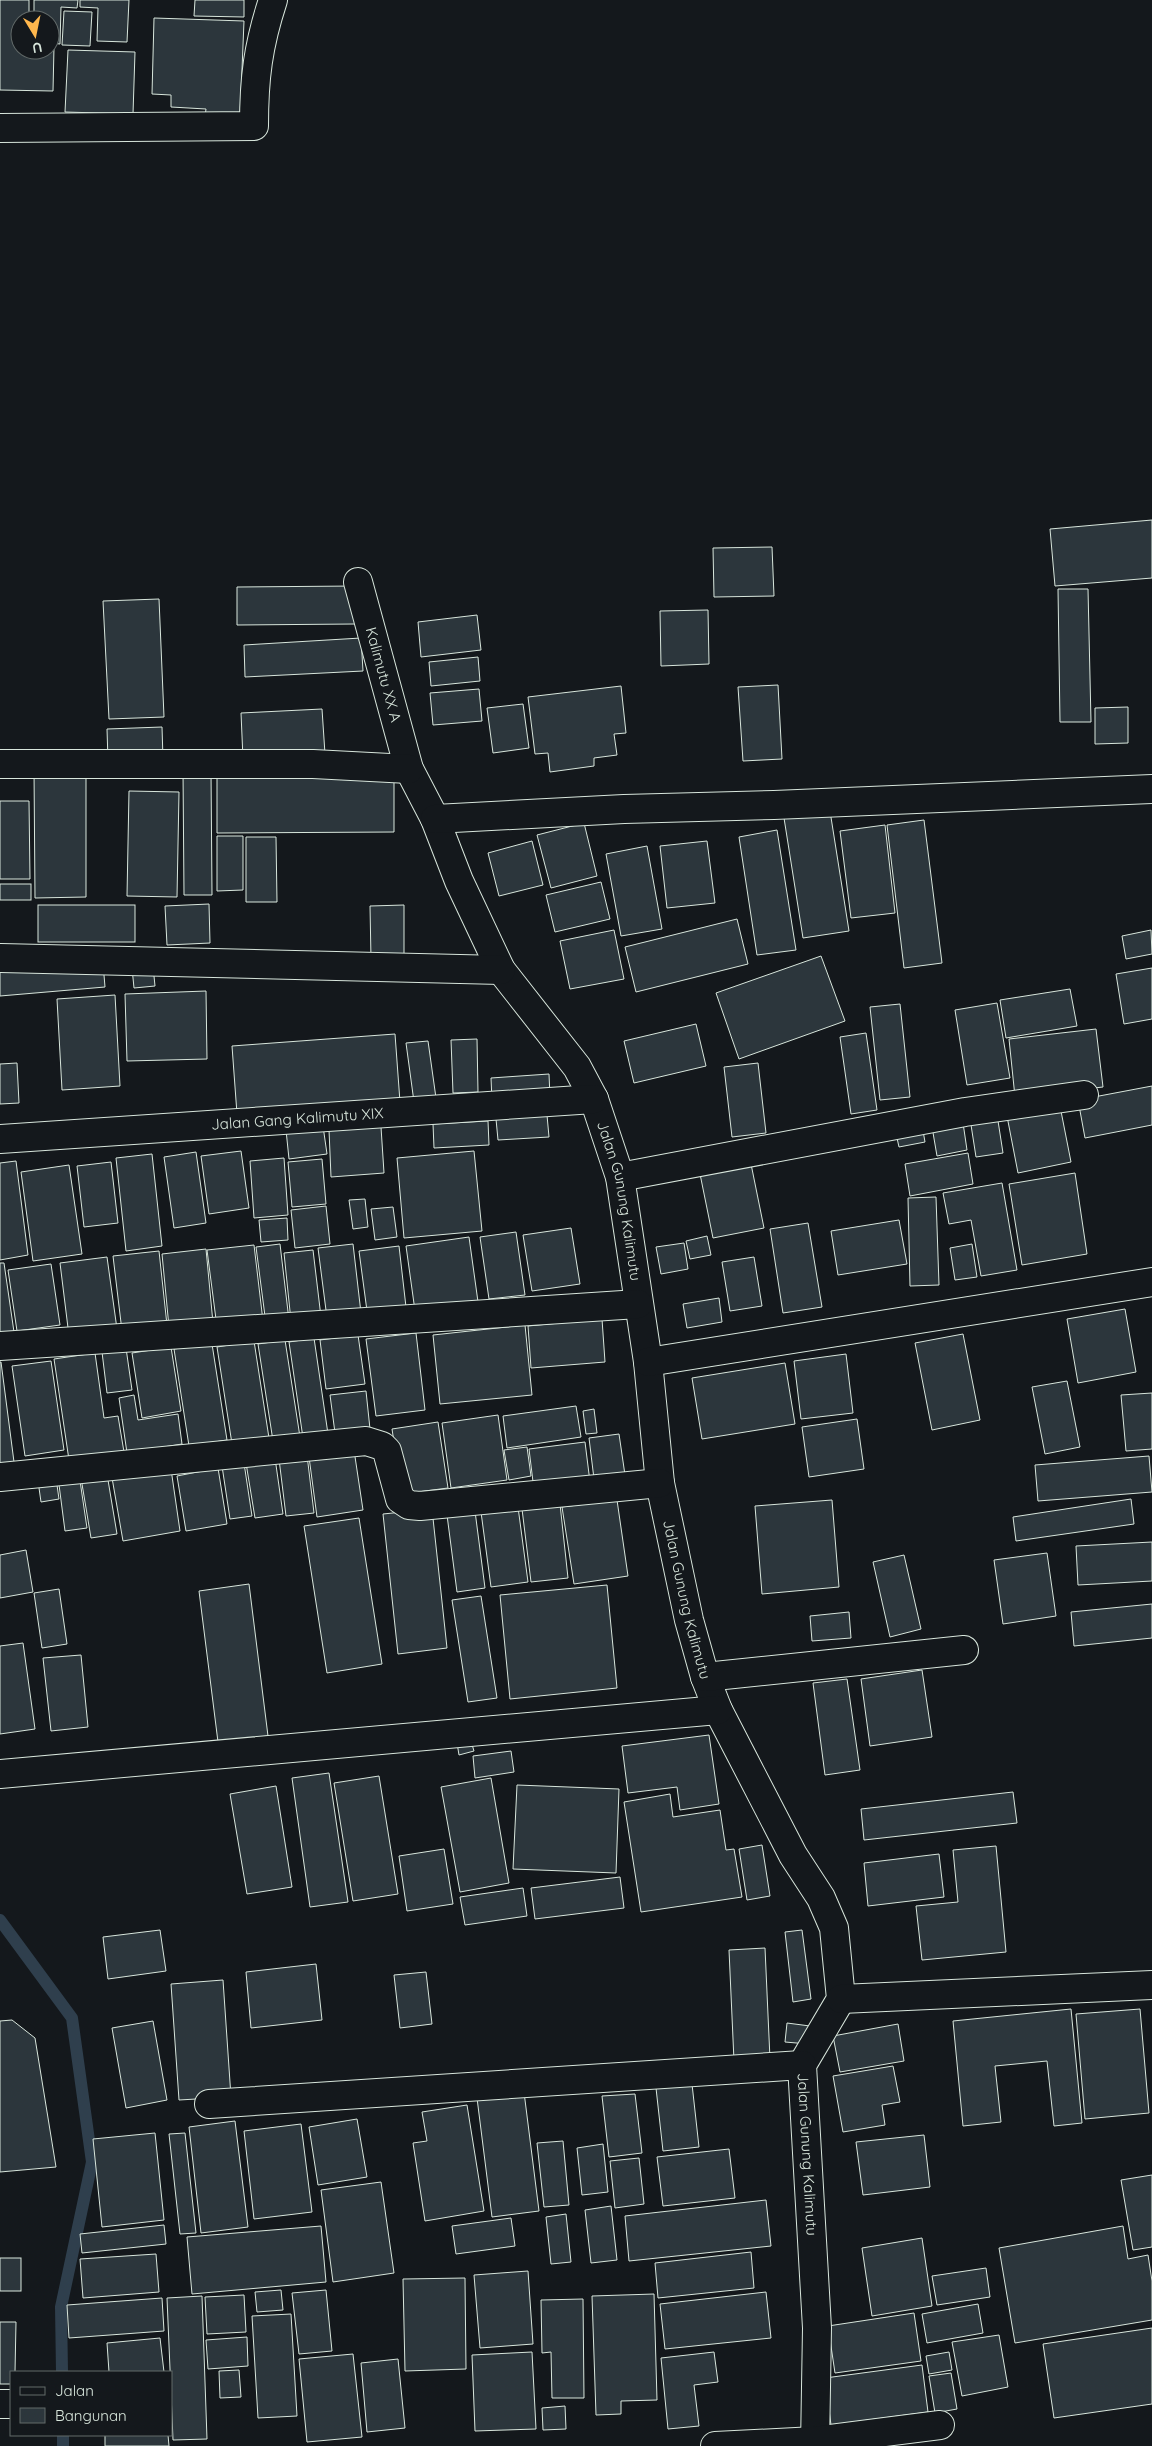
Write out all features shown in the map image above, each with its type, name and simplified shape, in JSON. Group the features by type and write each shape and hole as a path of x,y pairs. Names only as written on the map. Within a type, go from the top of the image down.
{"street":[{"path":"0,128 254,126 257,62 261,37 273,0"},
{"name":"Kalimutu XX A","path":"358,582 409,769"},
{"path":"0,764 313,764 409,769"},
{"name":"Jalan Gunung Kalimutu","path":"409,769 434,819 458,881 501,970 578,1066 594,1099 620,1177 648,1362 660,1483 689,1620 705,1677 718,1710 793,1855 820,1898 834,1928 841,1999 802,2066 808,2138 817,2328 815,2443"},
{"path":"434,819 624,809 774,805 1152,789"},
{"path":"1,958 501,970"},
{"path":"620,1177 964,1112 1084,1095"},
{"name":"Jalan Gang Kalimutu XIX","path":"0,1139 594,1099"},
{"path":"648,1362 1152,1282"},
{"path":"0,1346 638,1304"},
{"path":"0,1477 366,1441 382,1446 386,1451 397,1494 400,1500 409,1505 420,1506 660,1483"},
{"path":"705,1677 964,1650"},
{"path":"0,1774 718,1710"},
{"path":"841,1999 1152,1985"},
{"path":"210,2104 802,2066"},
{"path":"716,2446 815,2443 940,2425"}],"building":[{"path":"0,0 29,0 29,10 10,10 10,60 54,60 53,91 0,90"},
{"path":"34,0 78,0 77,8 61,7 60,44 60,10 34,10"},
{"path":"80,0 129,0 127,42 97,41 98,8 80,7"},
{"path":"195,0 244,0 244,17 194,16"},
{"path":"64,11 92,12 90,46 62,45"},
{"path":"154,18 244,21 240,118 205,116 206,109 171,107 171,95 152,94"},
{"path":"68,50 135,52 133,114 65,112"},
{"path":"1152,520 1152,578 1055,586 1050,529"},
{"path":"772,547 774,596 714,597 713,548"},
{"path":"355,586 355,624 237,625 237,587"},
{"path":"1058,589 1088,589 1091,722 1060,722"},
{"path":"159,599 164,717 109,719 103,601"},
{"path":"708,610 709,664 661,666 660,611"},
{"path":"477,615 481,650 421,657 418,622"},
{"path":"361,638 363,671 245,677 244,645"},
{"path":"478,657 480,681 431,686 429,662"},
{"path":"778,685 782,759 743,761 738,687"},
{"path":"621,686 626,733 614,734 617,755 594,758 594,766 550,772 548,753 535,754 528,697"},
{"path":"479,689 482,721 433,725 430,693"},
{"path":"523,704 529,748 493,753 487,708"},
{"path":"1128,707 1128,743 1095,744 1095,708"},
{"path":"322,709 325,754 243,759 241,713"},
{"path":"162,727 163,759 108,761 107,729"},
{"path":"34,770 86,770 86,897 35,898"},
{"path":"183,771 211,771 212,895 184,895"},
{"path":"394,773 394,832 217,833 217,774"},
{"path":"129,791 179,792 177,897 127,896"},
{"path":"0,801 29,801 30,879 0,879"},
{"path":"830,811 849,931 803,938 784,818"},
{"path":"924,820 942,963 904,968 887,825"},
{"path":"584,823 597,876 551,888 537,835"},
{"path":"885,825 895,913 851,918 840,831"},
{"path":"777,830 796,950 757,955 739,837"},
{"path":"217,836 243,836 243,890 217,891"},
{"path":"246,837 276,837 277,902 246,902"},
{"path":"532,841 543,885 499,896 488,853"},
{"path":"707,841 715,903 667,908 660,846"},
{"path":"647,846 662,929 621,936 606,854"},
{"path":"601,882 610,919 555,932 546,895"},
{"path":"0,884 31,884 31,900 0,900"},
{"path":"209,904 210,943 167,945 165,906"},
{"path":"38,905 135,905 135,942 38,942"},
{"path":"404,905 404,958 371,959 370,906"},
{"path":"737,919 748,964 636,992 625,947"},
{"path":"614,930 624,979 570,989 560,941"},
{"path":"1151,930 1152,954 1126,959 1122,936"},
{"path":"821,956 845,1021 739,1059 716,993"},
{"path":"103,963 105,987 0,996 0,972"},
{"path":"153,966 155,986 134,988 132,968"},
{"path":"1152,968 1152,1019 1124,1024 1116,974"},
{"path":"1070,989 1077,1026 1006,1038 1000,1000"},
{"path":"206,991 207,1059 127,1061 125,994"},
{"path":"115,995 120,1086 62,1090 57,999"},
{"path":"997,1003 1010,1078 967,1085 955,1010"},
{"path":"900,1004 910,1097 880,1100 870,1007"},
{"path":"696,1024 706,1066 634,1083 624,1041"},
{"path":"1096,1029 1103,1087 1015,1097 1009,1039"},
{"path":"866,1033 877,1110 851,1114 840,1037"},
{"path":"395,1034 400,1102 237,1114 232,1046"},
{"path":"477,1039 478,1092 453,1093 451,1040"},
{"path":"428,1041 436,1098 414,1102 406,1043"},
{"path":"17,1063 19,1103 0,1104 0,1064"},
{"path":"758,1063 766,1133 732,1137 724,1067"},
{"path":"549,1074 550,1097 492,1101 491,1078"},
{"path":"1152,1086 1152,1125 1085,1138 1078,1100"},
{"path":"1059,1101 1071,1162 1018,1173 1006,1111"},
{"path":"996,1108 1003,1153 976,1157 969,1112"},
{"path":"547,1115 549,1137 498,1140 496,1119"},
{"path":"962,1116 967,1150 937,1156 931,1121"},
{"path":"488,1121 489,1145 434,1148 433,1124"},
{"path":"922,1125 925,1142 899,1147 895,1129"},
{"path":"323,1126 327,1154 289,1159 286,1130"},
{"path":"381,1127 384,1173 331,1177 329,1130"},
{"path":"241,1151 249,1208 209,1214 201,1156"},
{"path":"474,1151 482,1231 404,1238 397,1158"},
{"path":"196,1152 206,1223 174,1228 164,1157"},
{"path":"968,1153 973,1184 910,1196 905,1164"},
{"path":"152,1154 162,1246 126,1251 116,1158"},
{"path":"284,1158 288,1215 254,1218 250,1161"},
{"path":"322,1159 326,1204 292,1207 288,1162"},
{"path":"750,1159 764,1228 713,1238 699,1169"},
{"path":"16,1161 28,1255 0,1260 0,1163"},
{"path":"111,1162 118,1223 84,1227 77,1166"},
{"path":"69,1165 82,1254 33,1261 21,1172"},
{"path":"1075,1173 1087,1254 1022,1265 1009,1184"},
{"path":"1002,1183 1017,1270 981,1276 971,1220 949,1224 943,1193"},
{"path":"936,1197 939,1285 910,1286 908,1198"},
{"path":"365,1199 368,1227 353,1229 349,1200"},
{"path":"326,1206 330,1244 295,1248 291,1210"},
{"path":"393,1207 397,1237 375,1240 371,1209"},
{"path":"287,1218 288,1240 261,1242 259,1220"},
{"path":"899,1220 907,1264 838,1275 831,1231"},
{"path":"808,1223 822,1307 783,1313 770,1229"},
{"path":"571,1228 580,1284 532,1291 523,1235"},
{"path":"516,1232 525,1295 489,1299 480,1237"},
{"path":"707,1236 711,1255 690,1259 686,1241"},
{"path":"469,1237 479,1309 416,1318 406,1246"},
{"path":"684,1243 688,1269 661,1274 656,1247"},
{"path":"280,1244 289,1320 266,1324 256,1247"},
{"path":"353,1244 361,1313 327,1318 318,1248"},
{"path":"972,1244 977,1277 955,1280 950,1248"},
{"path":"254,1245 263,1321 217,1327 207,1250"},
{"path":"399,1246 406,1307 367,1311 359,1251"},
{"path":"206,1249 213,1323 169,1327 162,1254"},
{"path":"313,1250 321,1317 291,1321 284,1253"},
{"path":"159,1251 167,1325 122,1331 113,1256"},
{"path":"107,1257 117,1329 69,1336 60,1263"},
{"path":"754,1257 762,1306 730,1311 722,1262"},
{"path":"0,1263 4,1263 14,1332 0,1334"},
{"path":"51,1264 60,1325 17,1331 8,1270"},
{"path":"719,1298 722,1322 687,1328 683,1304"},
{"path":"1125,1309 1136,1372 1078,1383 1067,1319"},
{"path":"602,1319 605,1362 531,1368 528,1326"},
{"path":"525,1325 532,1395 440,1404 433,1335"},
{"path":"416,1333 425,1410 376,1416 366,1339"},
{"path":"963,1334 980,1420 932,1430 915,1343"},
{"path":"358,1335 365,1384 326,1389 320,1340"},
{"path":"314,1338 328,1434 303,1438 289,1342"},
{"path":"285,1340 300,1437 273,1441 258,1344"},
{"path":"254,1341 269,1438 232,1444 217,1347"},
{"path":"212,1344 227,1440 189,1446 174,1349"},
{"path":"171,1347 181,1411 142,1418 132,1353"},
{"path":"126,1348 132,1390 107,1393 102,1352"},
{"path":"95,1353 104,1418 118,1416 124,1452 69,1460 54,1359"},
{"path":"846,1354 853,1413 801,1419 794,1361"},
{"path":"51,1361 64,1450 25,1456 12,1366"},
{"path":"0,1362 14,1462 0,1464"},
{"path":"785,1363 795,1424 702,1439 692,1378"},
{"path":"1067,1381 1080,1447 1045,1454 1032,1387"},
{"path":"366,1391 370,1429 335,1433 330,1395"},
{"path":"1152,1393 1152,1449 1126,1451 1121,1395"},
{"path":"134,1395 138,1420 178,1414 182,1444 127,1453 119,1398"},
{"path":"576,1406 581,1437 507,1448 503,1416"},
{"path":"594,1409 597,1433 586,1434 583,1411"},
{"path":"498,1415 507,1480 451,1488 442,1423"},
{"path":"857,1419 864,1469 809,1477 802,1427"},
{"path":"438,1422 448,1488 402,1494 392,1429"},
{"path":"619,1434 625,1475 594,1479 589,1438"},
{"path":"585,1442 590,1482 534,1490 529,1449"},
{"path":"527,1447 531,1476 509,1480 504,1450"},
{"path":"354,1450 363,1510 317,1517 309,1457"},
{"path":"307,1455 314,1513 286,1516 279,1459"},
{"path":"1149,1456 1152,1492 1038,1501 1035,1465"},
{"path":"275,1458 283,1514 255,1518 246,1463"},
{"path":"170,1462 180,1531 123,1541 111,1472"},
{"path":"244,1463 252,1516 230,1519 222,1466"},
{"path":"218,1468 227,1524 186,1531 177,1476"},
{"path":"79,1474 87,1528 65,1531 58,1477"},
{"path":"107,1474 117,1534 91,1538 81,1478"},
{"path":"56,1478 59,1499 41,1502 38,1481"},
{"path":"1131,1499 1134,1524 1016,1541 1013,1517"},
{"path":"617,1500 628,1576 574,1584 562,1507"},
{"path":"832,1500 839,1587 762,1594 755,1506"},
{"path":"560,1504 568,1578 531,1582 522,1509"},
{"path":"518,1507 528,1582 491,1587 481,1512"},
{"path":"432,1509 447,1648 398,1654 383,1514"},
{"path":"475,1511 485,1588 457,1592 447,1515"},
{"path":"359,1518 382,1664 327,1673 304,1526"},
{"path":"1152,1542 1152,1581 1078,1585 1076,1546"},
{"path":"26,1550 33,1592 0,1598 0,1555"},
{"path":"1047,1553 1056,1616 1003,1624 994,1560"},
{"path":"904,1555 921,1629 890,1637 873,1562"},
{"path":"249,1584 268,1736 218,1742 199,1591"},
{"path":"607,1585 617,1688 510,1699 500,1595"},
{"path":"59,1589 67,1644 42,1648 34,1593"},
{"path":"481,1596 497,1698 468,1702 452,1600"},
{"path":"1152,1604 1152,1638 1074,1646 1071,1612"},
{"path":"849,1612 851,1638 812,1641 810,1616"},
{"path":"23,1643 35,1729 0,1734 0,1646"},
{"path":"81,1655 88,1727 51,1731 43,1658"},
{"path":"922,1670 932,1737 870,1746 861,1679"},
{"path":"847,1679 860,1770 825,1775 813,1683"},
{"path":"709,1735 719,1804 680,1810 677,1787 628,1793 622,1746"},
{"path":"471,1741 474,1751 459,1755 457,1743"},
{"path":"511,1751 514,1772 475,1778 473,1756"},
{"path":"329,1773 348,1902 310,1907 292,1778"},
{"path":"379,1776 398,1894 353,1901 334,1783"},
{"path":"491,1778 509,1883 460,1892 441,1787"},
{"path":"517,1785 619,1789 616,1873 513,1869"},
{"path":"276,1786 292,1887 247,1894 230,1794"},
{"path":"1013,1792 1017,1823 864,1840 861,1809"},
{"path":"670,1794 673,1817 720,1810 726,1850 734,1849 742,1897 641,1912 624,1802"},
{"path":"762,1845 770,1896 747,1900 739,1849"},
{"path":"996,1846 1006,1952 922,1960 916,1906 958,1902 953,1850"},
{"path":"444,1849 453,1904 407,1911 399,1856"},
{"path":"939,1854 944,1897 868,1906 864,1863"},
{"path":"620,1877 624,1908 535,1919 531,1888"},
{"path":"523,1888 527,1916 465,1925 460,1897"},
{"path":"160,1930 166,1971 108,1979 103,1937"},
{"path":"802,1930 811,1999 793,2002 785,1932"},
{"path":"765,1948 770,2059 734,2061 729,1950"},
{"path":"316,1964 322,2020 251,2028 246,1972"},
{"path":"426,1972 432,2024 400,2028 394,1975"},
{"path":"223,1980 231,2097 179,2100 171,1984"},
{"path":"1071,2009 1082,2123 1054,2126 1047,2061 995,2066 1001,2122 963,2126 953,2021"},
{"path":"1140,2009 1149,2113 1085,2119 1076,2014"},
{"path":"12,2020 35,2038 56,2167 0,2172 0,2021"},
{"path":"153,2021 167,2100 126,2108 112,2028"},
{"path":"787,2023 810,2026 808,2044 785,2042"},
{"path":"898,2024 904,2061 840,2072 833,2036"},
{"path":"893,2066 900,2102 882,2105 885,2125 843,2132 833,2076"},
{"path":"692,2084 699,2147 663,2151 656,2088"},
{"path":"524,2092 539,2211 492,2217 477,2098"},
{"path":"635,2094 642,2153 609,2157 602,2096"},
{"path":"467,2105 484,2211 425,2221 413,2143 427,2141 422,2112"},
{"path":"357,2119 367,2177 318,2185 309,2127"},
{"path":"235,2121 248,2227 201,2233 189,2127"},
{"path":"301,2124 312,2212 254,2219 244,2131"},
{"path":"155,2133 164,2220 102,2227 93,2139"},
{"path":"185,2133 196,2233 180,2234 169,2134"},
{"path":"924,2135 930,2187 863,2195 856,2142"},
{"path":"563,2141 569,2205 544,2207 537,2143"},
{"path":"603,2144 608,2192 582,2195 577,2148"},
{"path":"729,2149 735,2198 663,2206 657,2157"},
{"path":"639,2158 644,2204 615,2208 610,2161"},
{"path":"1152,2175 1152,2247 1133,2250 1121,2180"},
{"path":"381,2182 394,2273 333,2282 321,2190"},
{"path":"766,2200 771,2246 629,2261 625,2216"},
{"path":"611,2206 617,2260 591,2263 585,2210"},
{"path":"566,2214 571,2262 551,2264 546,2217"},
{"path":"511,2218 515,2246 456,2254 452,2226"},
{"path":"164,2225 166,2244 82,2253 80,2234"},
{"path":"321,2226 326,2282 192,2294 187,2237"},
{"path":"1123,2226 1128,2259 1148,2255 1152,2281 1152,2320 1015,2343 999,2248"},
{"path":"922,2238 932,2306 872,2316 862,2248"},
{"path":"751,2252 754,2288 658,2298 655,2263"},
{"path":"156,2254 159,2292 83,2298 80,2259"},
{"path":"0,2258 21,2258 21,2291 0,2291"},
{"path":"986,2268 990,2297 937,2305 932,2276"},
{"path":"528,2271 533,2344 480,2348 474,2275"},
{"path":"465,2278 466,2369 405,2371 403,2279"},
{"path":"281,2290 283,2310 257,2312 255,2292"},
{"path":"326,2290 332,2351 299,2354 292,2293"},
{"path":"766,2292 771,2338 665,2349 660,2304"},
{"path":"654,2294 657,2400 621,2401 621,2414 596,2415 592,2296"},
{"path":"244,2295 246,2332 207,2334 205,2297"},
{"path":"202,2296 207,2439 173,2440 172,2371 170,2371 167,2298"},
{"path":"162,2298 164,2331 69,2338 67,2305"},
{"path":"583,2299 584,2398 552,2398 551,2352 542,2353 541,2300"},
{"path":"978,2304 983,2333 927,2343 922,2314"},
{"path":"914,2313 921,2361 835,2373 828,2326"},
{"path":"291,2314 297,2416 258,2418 252,2316"},
{"path":"0,2322 16,2322 15,2371 10,2371 10,2384 0,2384"},
{"path":"1152,2328 1152,2404 1054,2418 1043,2344"},
{"path":"999,2335 1008,2387 962,2396 952,2342"},
{"path":"247,2337 248,2366 208,2369 206,2340"},
{"path":"160,2338 164,2371 109,2371 107,2343"},
{"path":"532,2352 536,2429 475,2431 472,2355"},
{"path":"714,2352 718,2382 694,2385 699,2426 668,2429 661,2358"},
{"path":"949,2352 952,2370 929,2374 926,2356"},
{"path":"353,2354 362,2437 307,2442 299,2359"},
{"path":"398,2359 405,2428 367,2432 361,2363"},
{"path":"922,2365 928,2412 831,2425 825,2378"},
{"path":"239,2370 241,2397 220,2398 219,2371"},
{"path":"951,2373 957,2409 935,2413 929,2376"},
{"path":"565,2406 566,2429 543,2430 542,2408"},
{"path":"105,2436 168,2436 169,2446 105,2446"}],"waterway":[{"path":"0,1920 72,2018 92,2162 61,2307 62,2371"},
{"path":"63,2436 63,2446"}]}
